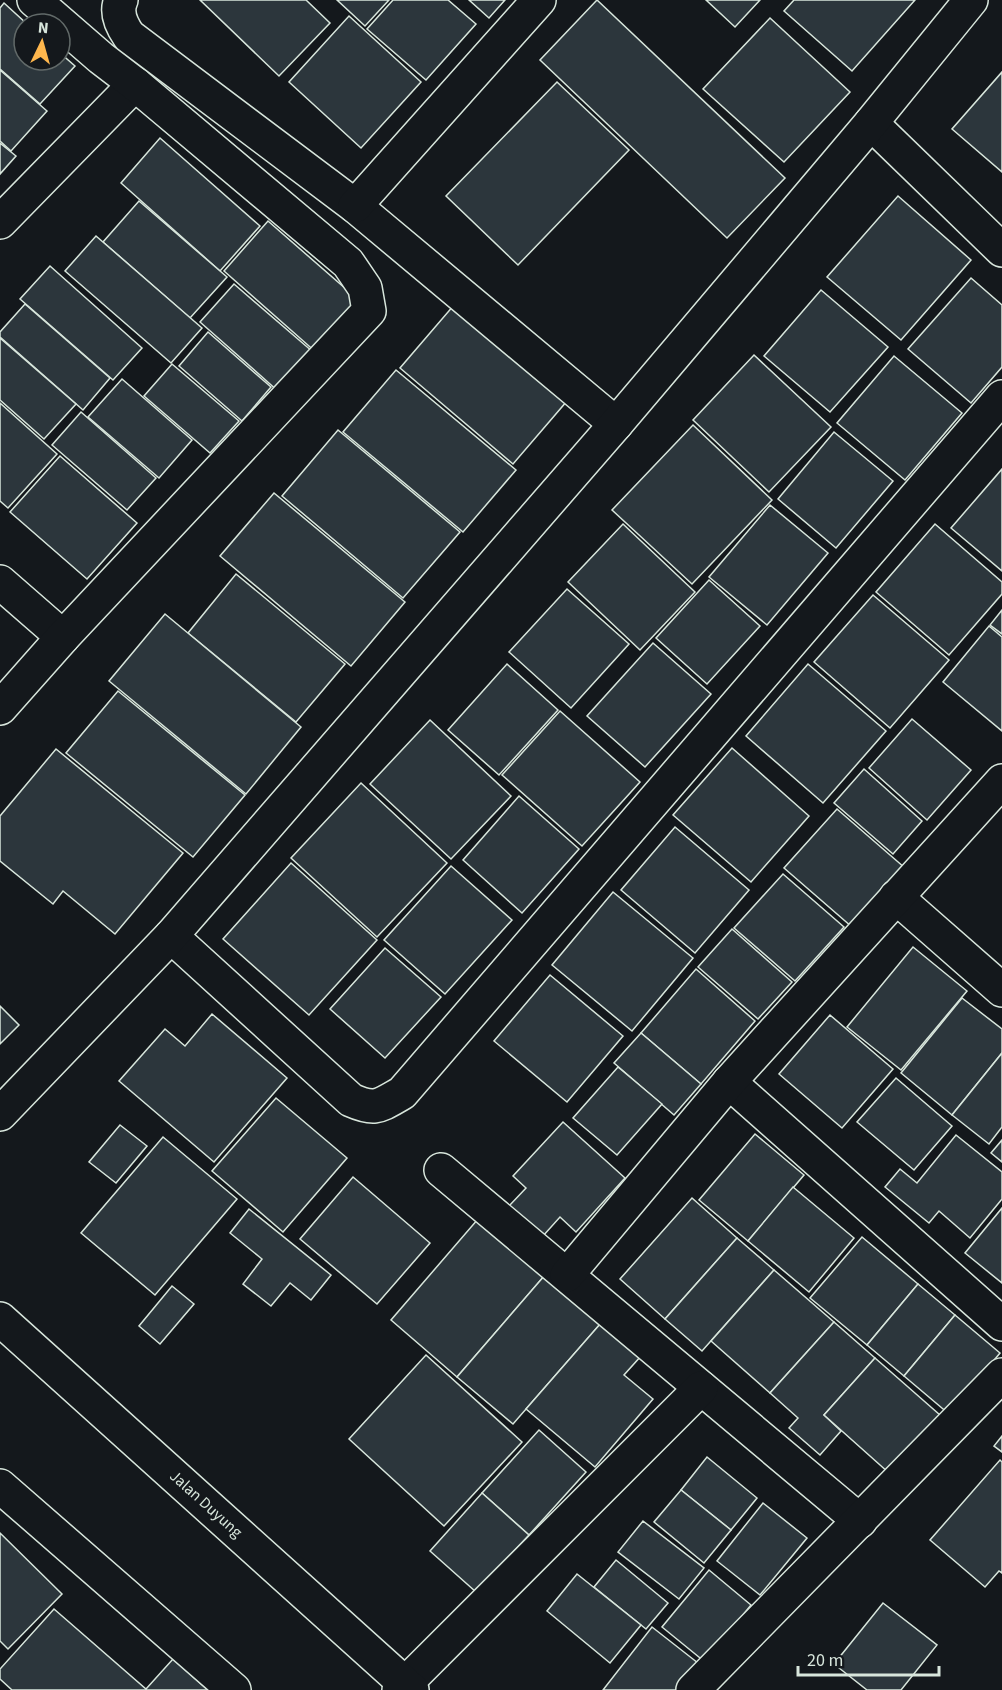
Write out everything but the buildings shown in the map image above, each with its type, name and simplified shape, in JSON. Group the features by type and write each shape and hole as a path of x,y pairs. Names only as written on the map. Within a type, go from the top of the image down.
{"main road":[{"path":"0,708 63,637 369,311 365,288 348,263 34,0"},
{"path":"121,0 120,24 129,36 355,206 616,424"},
{"path":"355,206 539,0"},
{"path":"0,1114 171,936 616,424 872,123 970,0"},
{"path":"0,222 135,84"},
{"path":"872,123 1002,250"},
{"path":"171,936 351,1100 368,1107 383,1104 402,1093 1002,397"},
{"path":"0,582 63,637"},
{"path":"567,1275 729,1082 1002,781"},
{"path":"896,897 1002,990"},
{"path":"729,1082 1002,1324"},
{"path":"441,1170 860,1521"},
{"name":"Jalan Duyung","path":"0,1319 405,1688"},
{"path":"693,1690 1002,1376"},
{"path":"405,1688 701,1388"},
{"path":"0,1486 234,1690"}]}
